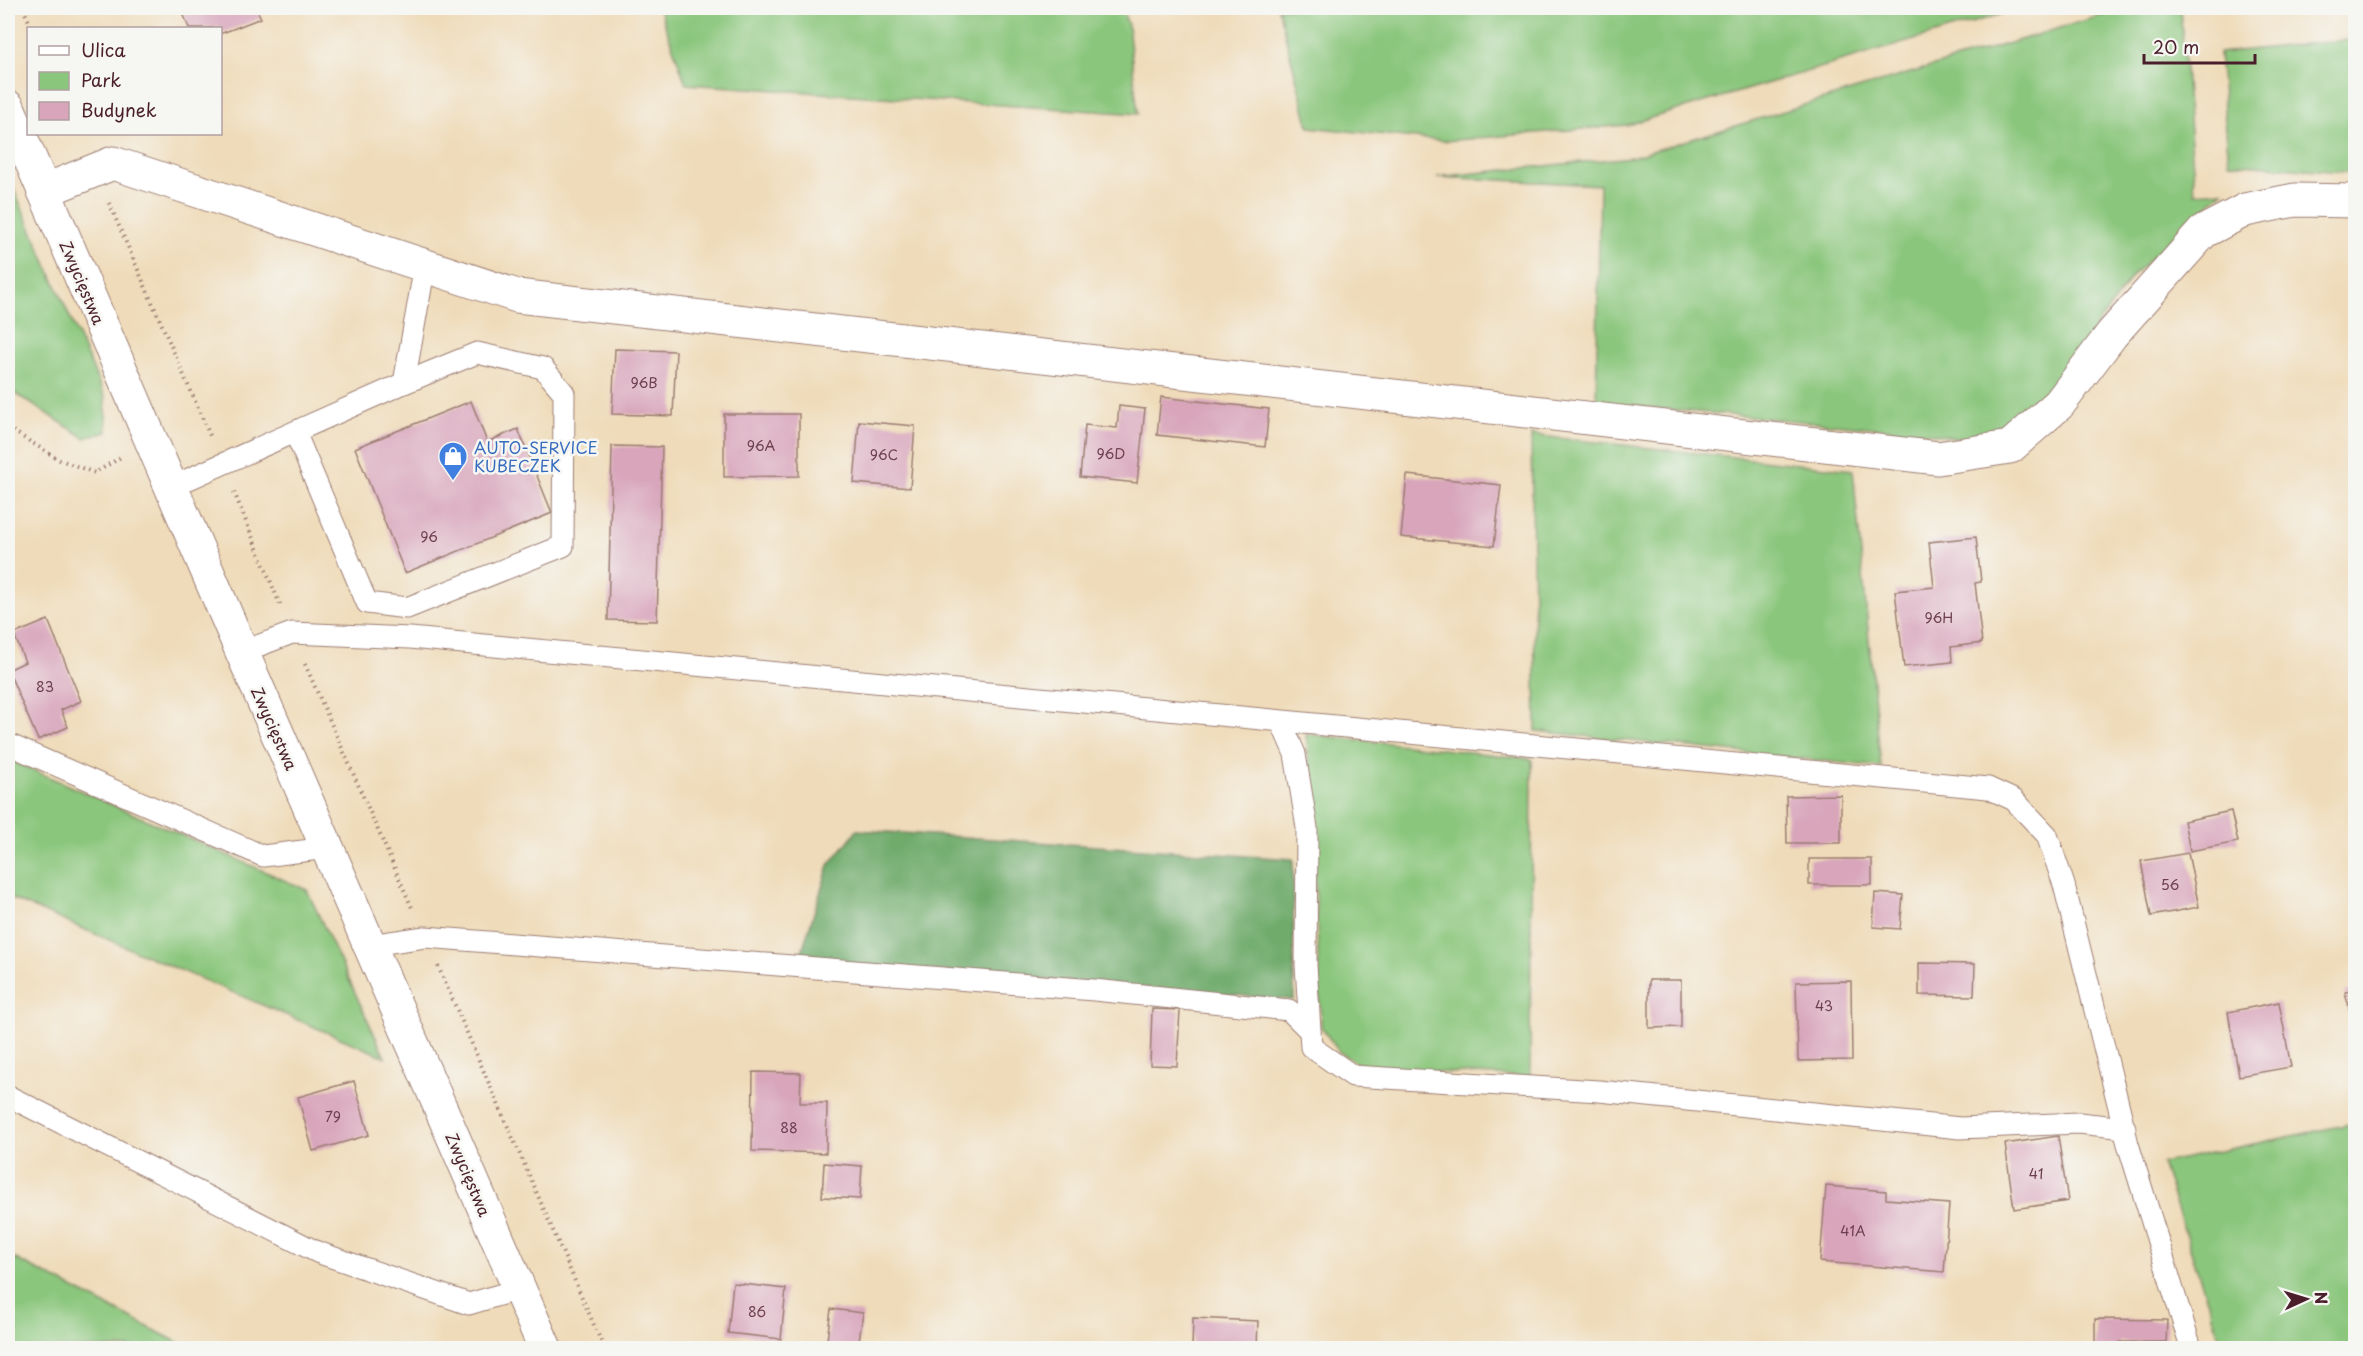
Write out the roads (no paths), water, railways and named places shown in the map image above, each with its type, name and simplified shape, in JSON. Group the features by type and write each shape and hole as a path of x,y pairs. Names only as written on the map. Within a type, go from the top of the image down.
{"street":[{"name":"Zwycięstwa","path":"8,107 545,1348"},
{"path":"44,191 113,163 517,296 1938,458 2010,447 2059,404 2112,334 2203,232 2245,210 2295,200 2355,201"}],"lane":[{"path":"404,383 425,265"},
{"path":"171,488 222,464 404,383 477,353 543,368 564,393 563,546 407,608 367,603 295,432"},
{"path":"242,652 292,633 422,639 1988,788 2014,800 2047,835 2064,885 2125,1128 2191,1348"},
{"path":"1281,722 1295,754 1307,828 1306,965 1311,1047 1353,1076 1599,1091 1960,1128 2079,1123 2125,1128"},
{"path":"8,744 263,856 327,848"},
{"path":"370,945 425,937 1094,990 1289,1011 1310,1031"},
{"path":"8,1096 317,1252 469,1304 519,1289"}],"place":[{"name":"AUTO-SERVICE KUBECZEK","path":"453,482"}]}
